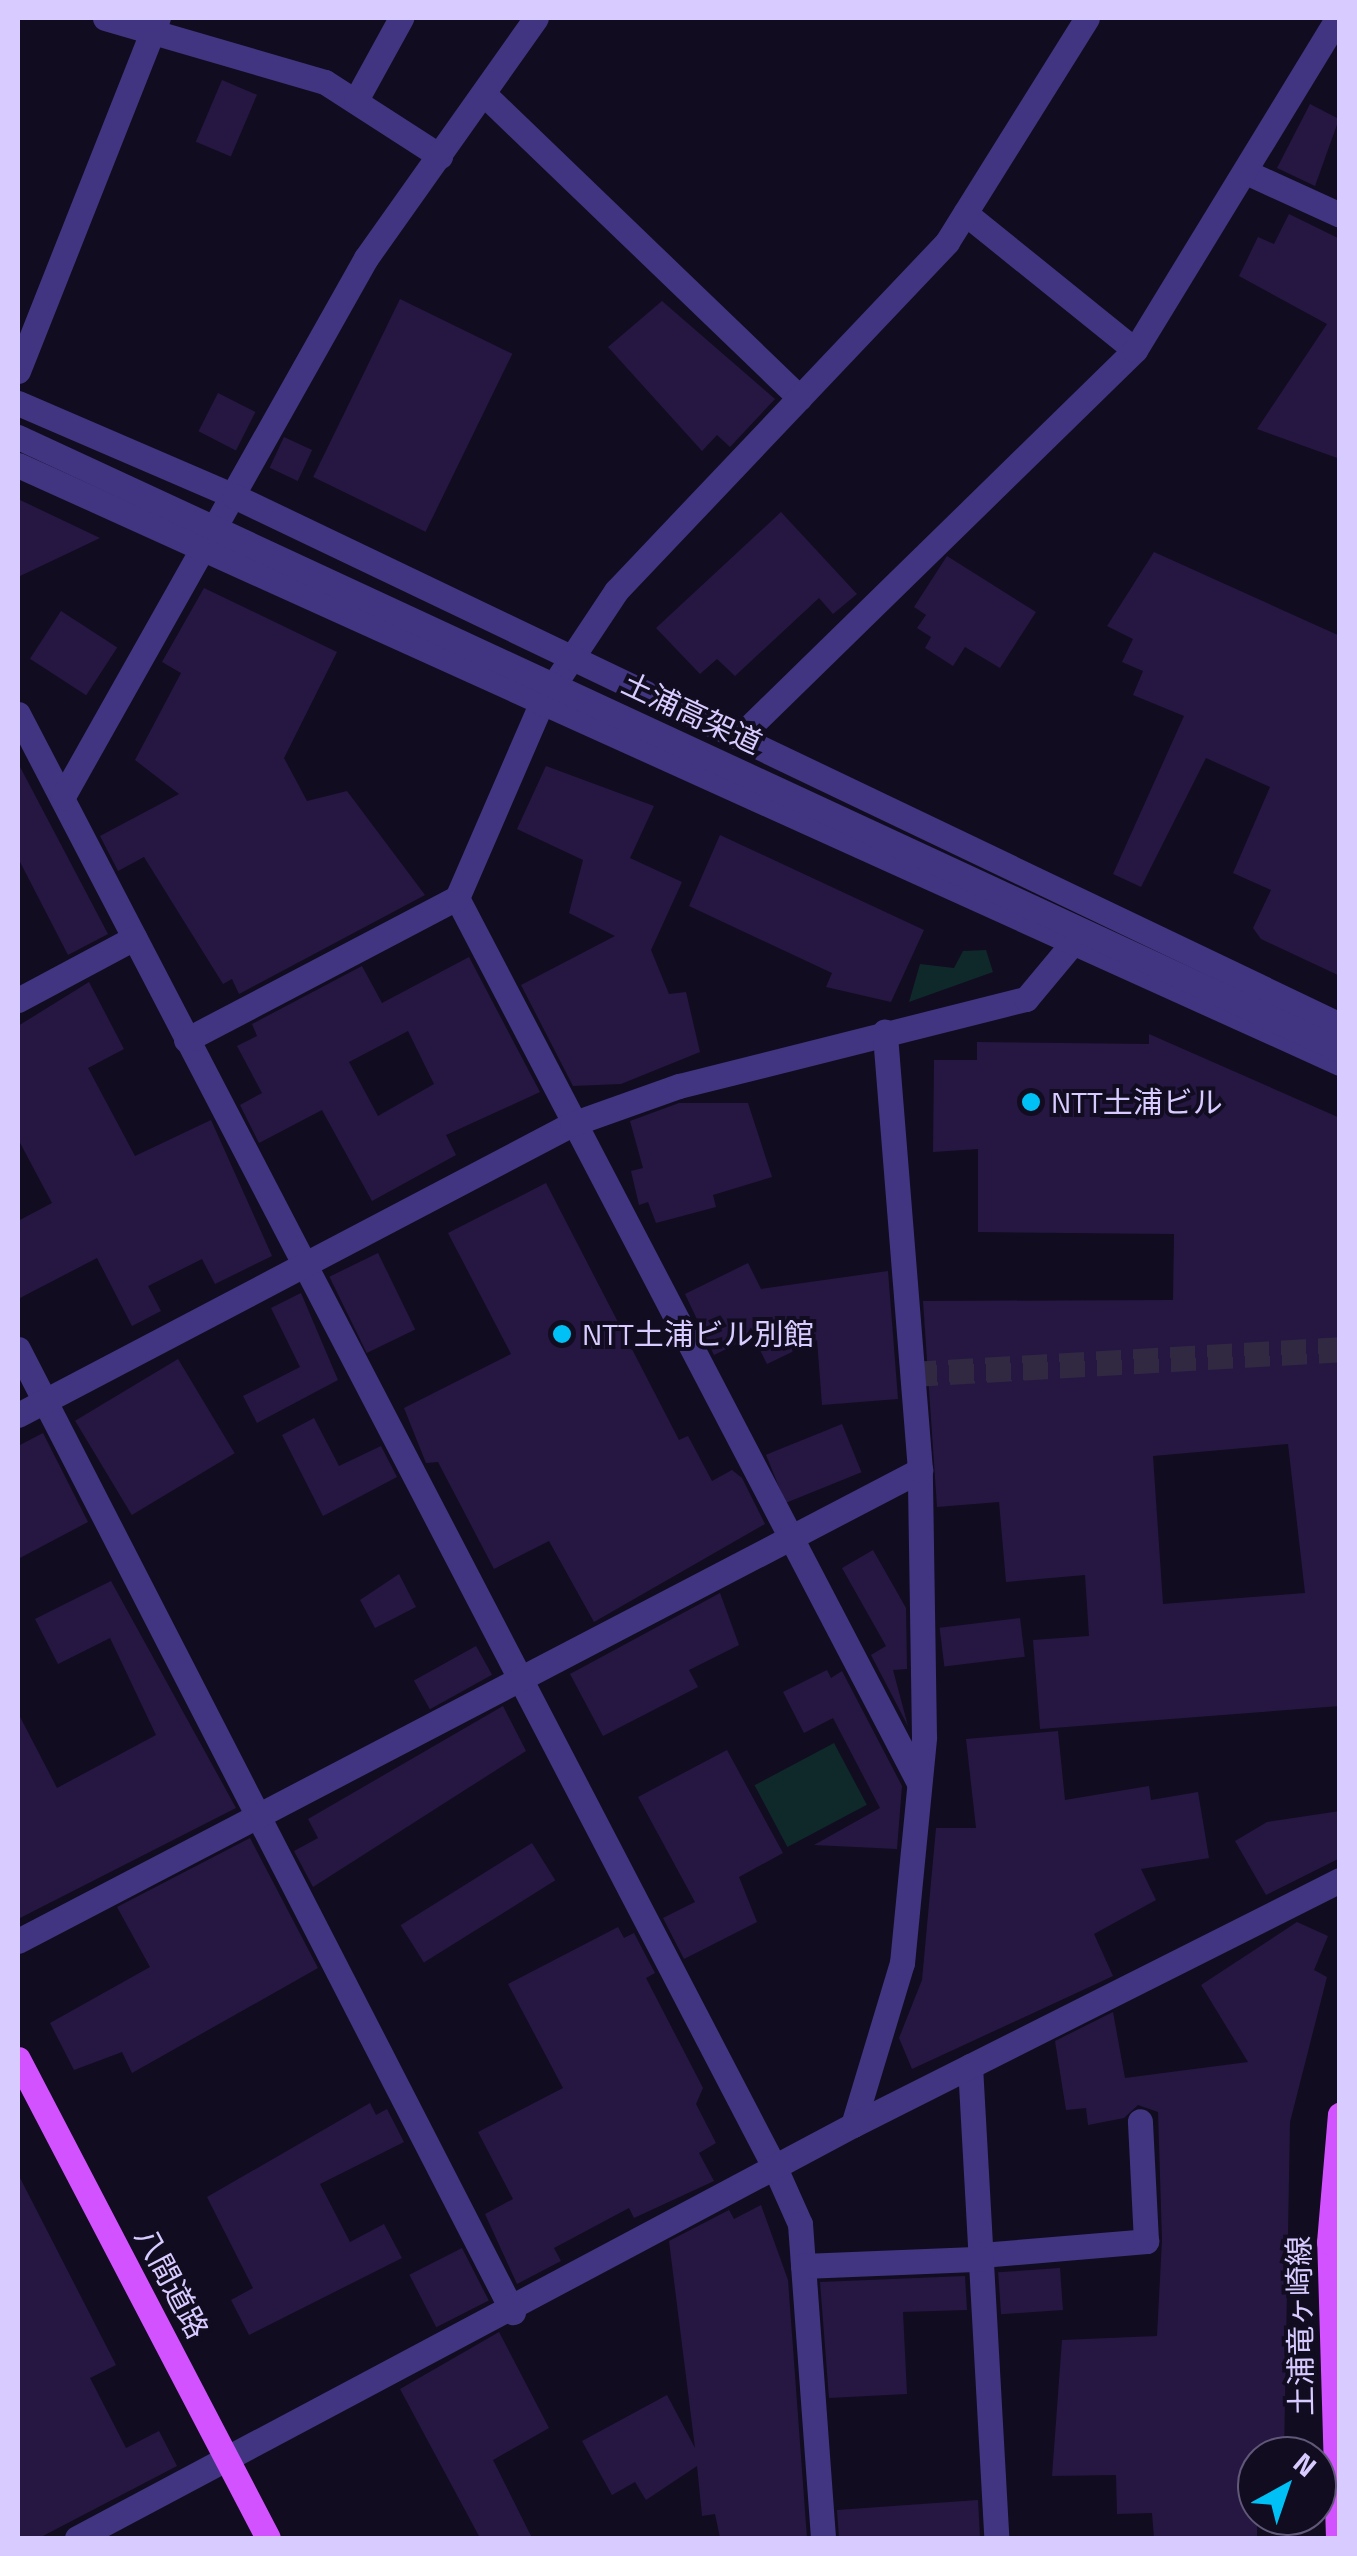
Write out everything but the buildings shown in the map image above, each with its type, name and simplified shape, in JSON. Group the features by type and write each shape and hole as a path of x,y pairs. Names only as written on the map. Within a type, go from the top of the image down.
{"main road":[{"name":"八間道路","path":"18,2059 268,2538"},
{"name":"土浦竜ヶ崎線","path":"1338,2538 1330,2242 1340,2114"}],"street":[{"path":"105,18 154,26 325,82 440,156"},
{"path":"356,100 401,18"},
{"path":"62,798 366,258 536,18"},
{"path":"186,1040 457,898 541,704 578,660 616,591 800,398 965,212 1087,18"},
{"path":"739,737 1135,350 1248,172 1338,18"},
{"path":"18,370 154,26"},
{"path":"484,94 800,398"},
{"path":"1248,172 1340,215"},
{"path":"965,212 1135,350"},
{"path":"18,403 234,496 1340,1025"},
{"name":"土浦高架道","path":"18,436 1340,1050"},
{"path":"18,465 1070,944 1340,1062"},
{"path":"18,714 522,1678 776,2170 800,2224 824,2538"},
{"path":"457,898 788,1539 918,1781"},
{"path":"18,1000 134,938"},
{"path":"18,1415 572,1124 885,1032 1026,999 1070,944"},
{"path":"854,2125 902,1963 918,1781 920,1470 885,1032"},
{"path":"18,1349 513,2312"},
{"path":"18,1941 920,1470"},
{"path":"77,2538 513,2312 854,2125 1340,1880"},
{"path":"970,2066 996,2538"},
{"path":"804,2266 981,2257 1146,2241 1140,2121"}],"green space":[{"path":"986,950 993,972 909,1002 920,964 954,968 963,951"},
{"path":"834,1743 867,1805 787,1847 755,1785"}],"tunnel":[{"path":"912,1374 1340,1349"}],"place":[{"name":"NTT土浦ビル","path":"1031,1102"},
{"name":"NTT土浦ビル別館","path":"562,1334"}]}
